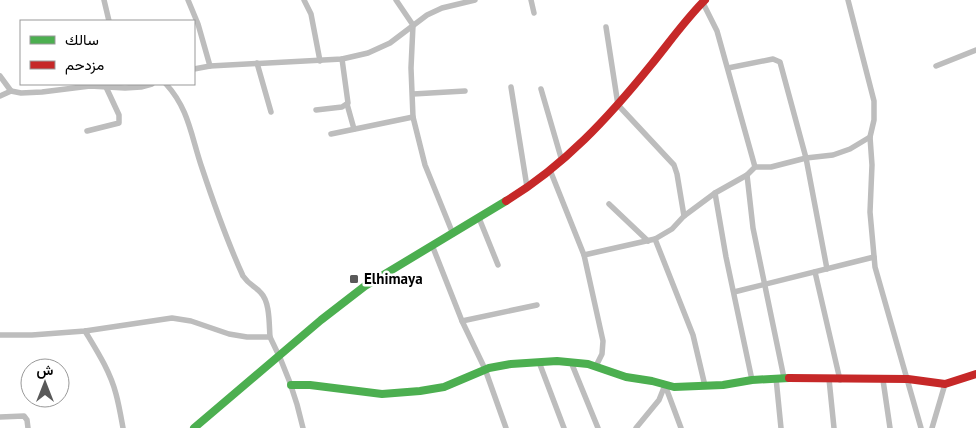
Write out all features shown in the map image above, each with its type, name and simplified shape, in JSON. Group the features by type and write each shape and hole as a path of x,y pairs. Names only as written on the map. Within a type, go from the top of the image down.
{"street":[{"path":"104,0 109,20"},
{"path":"188,0 198,24 210,66"},
{"path":"304,0 311,14 320,61"},
{"path":"396,0 413,25 411,68 413,117 425,165 452,234"},
{"path":"195,69 210,66 342,59 368,53 380,48 442,8 471,0"},
{"path":"531,0 534,13"},
{"path":"848,0 874,100 874,120 870,137 872,165 870,212 874,257 887,313 908,378 921,428"},
{"path":"194,428 364,288 391,269 479,218 527,187 562,161 618,105 704,1 717,31 755,167"},
{"path":"606,27 618,105 674,165 684,216"},
{"path":"936,66 976,50"},
{"path":"342,59 349,100 347,104 354,129"},
{"path":"728,68 773,59 780,62 806,158 827,269"},
{"path":"257,64 270,112"},
{"path":"0,76 11,91"},
{"path":"0,96 11,91 28,93 90,86 141,87 148,85"},
{"path":"167,85 174,92 187,116 204,175 243,276 252,287 262,293 266,302 270,337 280,356 291,385 303,428"},
{"path":"87,131 119,123 119,115 106,87"},
{"path":"511,87 527,187"},
{"path":"541,89 562,161"},
{"path":"413,94 465,91"},
{"path":"316,110 338,108 347,104"},
{"path":"331,134 413,117"},
{"path":"584,255 655,239 672,229 684,216 715,193 748,175 755,167 771,167 806,158 833,155 850,149 870,137"},
{"path":"550,170 584,255 603,341 602,354 596,366"},
{"path":"748,175 753,228 765,286 780,378 781,428"},
{"path":"715,193 752,380"},
{"path":"609,204 648,240"},
{"path":"479,218 498,264"},
{"path":"655,239 693,335 705,386"},
{"path":"432,246 462,321 485,369 506,428"},
{"path":"734,292 765,286 874,257"},
{"path":"815,272 840,380"},
{"path":"462,321 537,305"},
{"path":"0,335 85,331 172,318 191,321 229,334 247,337 270,337"},
{"path":"85,331 110,377 116,394 123,428"},
{"path":"291,385 310,384 353,392 395,393 444,387 485,369 511,364 539,362 571,362 596,366 626,377 674,387 723,385 780,378 840,380 908,378 945,384 958,382 976,374"},
{"path":"539,362 564,428"},
{"path":"571,362 598,428"},
{"path":"829,379 834,428"},
{"path":"883,380 890,428"},
{"path":"932,428 945,384"},
{"path":"636,428 659,400 665,385"},
{"path":"665,385 681,428"},
{"path":"0,417 24,416 27,420 28,428"}],"traffic: fast":[{"path":"194,428 321,320 365,286 506,201"},
{"path":"291,385 310,385 382,394 420,391 444,387 489,368 511,364 557,361 588,364 626,377 674,387 723,385 752,380 789,378"}],"traffic: jam":[{"path":"506,201 547,172 602,122 705,0"},
{"path":"789,378 908,379 945,384 976,374"}],"place":[{"name":"Elhimaya","path":"354,279"}]}
